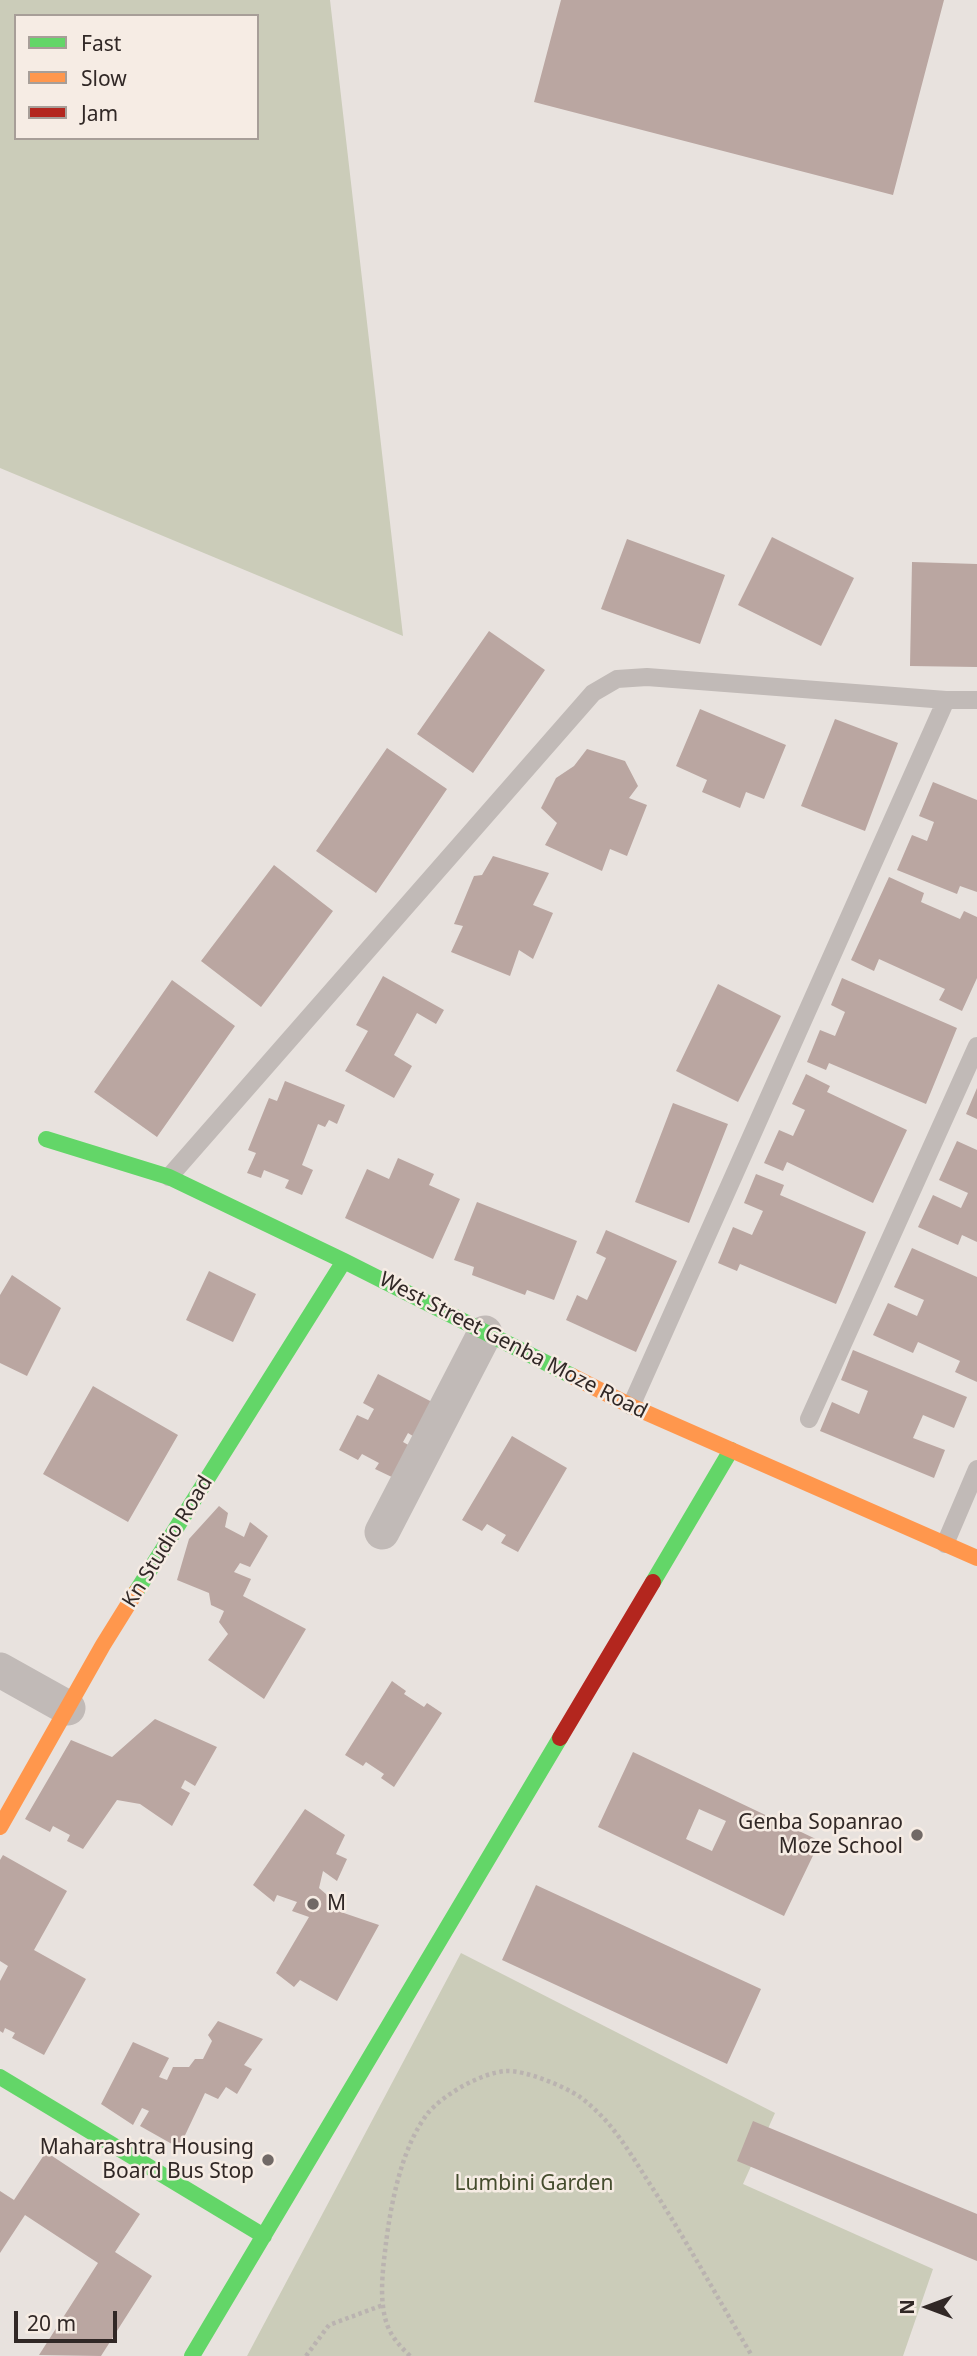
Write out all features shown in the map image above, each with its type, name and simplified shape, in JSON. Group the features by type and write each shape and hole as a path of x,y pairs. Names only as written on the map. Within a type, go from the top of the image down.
{"street":[{"name":"West Street Genba Moze Road","path":"46,1139 169,1177 344,1261 631,1406 977,1559"},
{"name":"Kn Studio Road","path":"0,1827 103,1645 344,1261"},
{"path":"382,1532 485,1333"},
{"path":"192,2356 732,1450"},
{"path":"0,1670 68,1708"},
{"path":"0,2077 264,2236"}],"lane":[{"path":"169,1177 593,693 617,679 647,677 946,700 977,700"},
{"path":"631,1406 946,700"},
{"path":"809,1419 977,1046"},
{"path":"945,1544 977,1469"}],"path":[{"path":"410,2356 395,2340 387,2326 383,2305 384,2257 390,2206 408,2149 428,2113 456,2090 478,2078 506,2071 531,2075 579,2096 612,2126 663,2204 752,2356"},
{"path":"306,2356 329,2325 383,2305"}],"green space":[{"path":"0,0 330,0 403,636 0,468"},
{"name":"Lumbini Garden","path":"461,1953 775,2113 743,2184 933,2269 903,2356 247,2356"}],"building":[{"path":"561,0 944,0 893,195 534,102"},
{"path":"772,537 854,578 821,646 738,605"},
{"path":"627,539 725,575 700,644 601,609"},
{"path":"912,562 977,564 977,667 910,666"},
{"path":"489,631 545,670 473,773 417,734"},
{"path":"700,709 786,745 764,799 746,792 740,808 702,792 707,780 676,766"},
{"path":"835,719 898,743 865,831 801,806"},
{"path":"387,748 447,789 376,893 316,851"},
{"path":"587,749 625,761 638,786 629,798 647,805 627,856 610,849 602,871 545,845 557,823 541,808 556,778 574,766"},
{"path":"933,782 977,800 977,892 960,886 957,894 897,870 912,835 927,841 934,822 919,816"},
{"path":"493,856 549,873 533,905 553,913 533,959 519,950 510,976 451,952 463,926 454,924 474,876 482,875"},
{"path":"274,865 333,911 261,1007 201,961"},
{"path":"889,877 924,893 921,902 960,919 964,911 977,917 977,978 962,1011 939,1000 945,989 879,959 874,971 851,960"},
{"path":"383,976 444,1010 436,1024 417,1013 394,1055 412,1066 394,1098 345,1071 368,1031 356,1025"},
{"path":"842,978 957,1028 926,1104 829,1063 826,1070 807,1062 820,1030 835,1036 845,1012 831,1005"},
{"path":"172,980 235,1026 157,1137 94,1092"},
{"path":"718,984 781,1016 738,1102 676,1071"},
{"path":"806,1074 830,1086 827,1092 907,1130 873,1203 787,1162 783,1171 764,1163 779,1130 793,1136 805,1110 792,1104"},
{"path":"285,1081 345,1105 337,1124 329,1120 325,1127 318,1124 302,1165 313,1170 302,1195 285,1188 289,1180 264,1170 261,1178 247,1173 256,1153 248,1150 269,1098 277,1101"},
{"path":"977,1088 977,1119 966,1114"},
{"path":"673,1103 728,1124 689,1223 635,1202"},
{"path":"957,1141 977,1150 977,1242 962,1235 958,1245 918,1227 933,1195 961,1208 968,1193 939,1180"},
{"path":"398,1158 434,1174 429,1185 460,1199 433,1259 345,1218 367,1169 389,1179"},
{"path":"756,1174 784,1185 780,1195 866,1232 836,1304 740,1264 737,1271 718,1263 733,1227 752,1235 763,1211 744,1203"},
{"path":"477,1202 577,1241 554,1300 527,1290 525,1295 472,1275 474,1267 454,1260"},
{"path":"606,1230 677,1261 636,1352 566,1320 577,1295 587,1300 606,1258 596,1253"},
{"path":"912,1248 977,1277 977,1382 955,1372 960,1361 918,1342 913,1353 873,1335 888,1303 917,1316 924,1300 894,1287"},
{"path":"209,1271 256,1294 233,1342 186,1320"},
{"path":"12,1275 61,1308 27,1376 0,1363 0,1295"},
{"path":"853,1350 967,1397 954,1428 923,1415 913,1438 945,1450 934,1478 820,1431 832,1402 859,1414 868,1391 841,1380"},
{"path":"378,1374 434,1403 416,1438 408,1433 403,1442 412,1447 396,1479 375,1469 379,1463 362,1454 358,1460 339,1450 357,1415 368,1420 374,1409 363,1403"},
{"path":"93,1386 178,1435 128,1522 43,1474"},
{"path":"512,1436 567,1468 518,1552 501,1543 506,1535 487,1524 482,1531 462,1520"},
{"path":"219,1506 228,1513 225,1527 244,1537 250,1522 268,1536 250,1567 240,1563 234,1572 251,1579 243,1596 306,1629 264,1699 208,1660 228,1634 219,1622 224,1611 211,1605 209,1593 177,1580 189,1539"},
{"path":"392,1681 406,1691 404,1694 424,1707 427,1703 442,1713 394,1787 381,1778 384,1774 366,1762 363,1766 345,1755"},
{"path":"155,1719 217,1747 195,1786 185,1780 181,1788 190,1793 172,1826 140,1804 117,1800 83,1849 67,1841 70,1835 53,1826 50,1832 25,1819 71,1740 112,1757"},
{"path":"633,1752 820,1841 784,1916 598,1827","holes":["699,1809 726,1821 712,1851 686,1839"]},
{"name":"M","path":"305,1809 345,1835 336,1854 347,1859 337,1881 323,1871 319,1888 326,1894 335,1910 379,1925 337,2001 300,1980 294,1987 276,1973 309,1917 292,1911 297,1902 277,1895 274,1902 253,1885"},
{"path":"3,1855 67,1891 34,1950 86,1979 44,2055 12,2038 15,2033 5,2028 3,2033 0,2031 0,1981 8,1966 0,1961 0,1860"},
{"path":"536,1885 761,1989 727,2064 502,1960"},
{"path":"218,2021 263,2039 244,2065 252,2069 237,2094 226,2087 218,2099 205,2093 179,2148 140,2126 149,2111 142,2108 133,2125 101,2104 133,2042 169,2058 159,2077 167,2080 173,2067 189,2067 195,2059 203,2059 212,2041 208,2035"},
{"path":"753,2121 977,2214 977,2261 737,2161"},
{"path":"46,2152 140,2214 115,2252 152,2276 101,2356 39,2355 98,2263 25,2215 0,2253 0,2191 14,2200"}],"traffic: fast":[{"path":"46,1139 169,1177 344,1261 572,1376"},
{"path":"136,1592 344,1261"},
{"path":"653,1582 731,1450"},
{"path":"192,2356 560,1738"},
{"path":"0,2077 264,2236"}],"traffic: slow":[{"path":"572,1376 631,1406 977,1558"},
{"path":"0,1827 136,1592"}],"traffic: jam":[{"path":"560,1738 653,1582"}],"place":[{"name":"Genba Sopanrao Moze School","path":"917,1835"},
{"name":"M","path":"313,1904"},
{"name":"Maharashtra Housing Board Bus Stop","path":"268,2160"}]}
